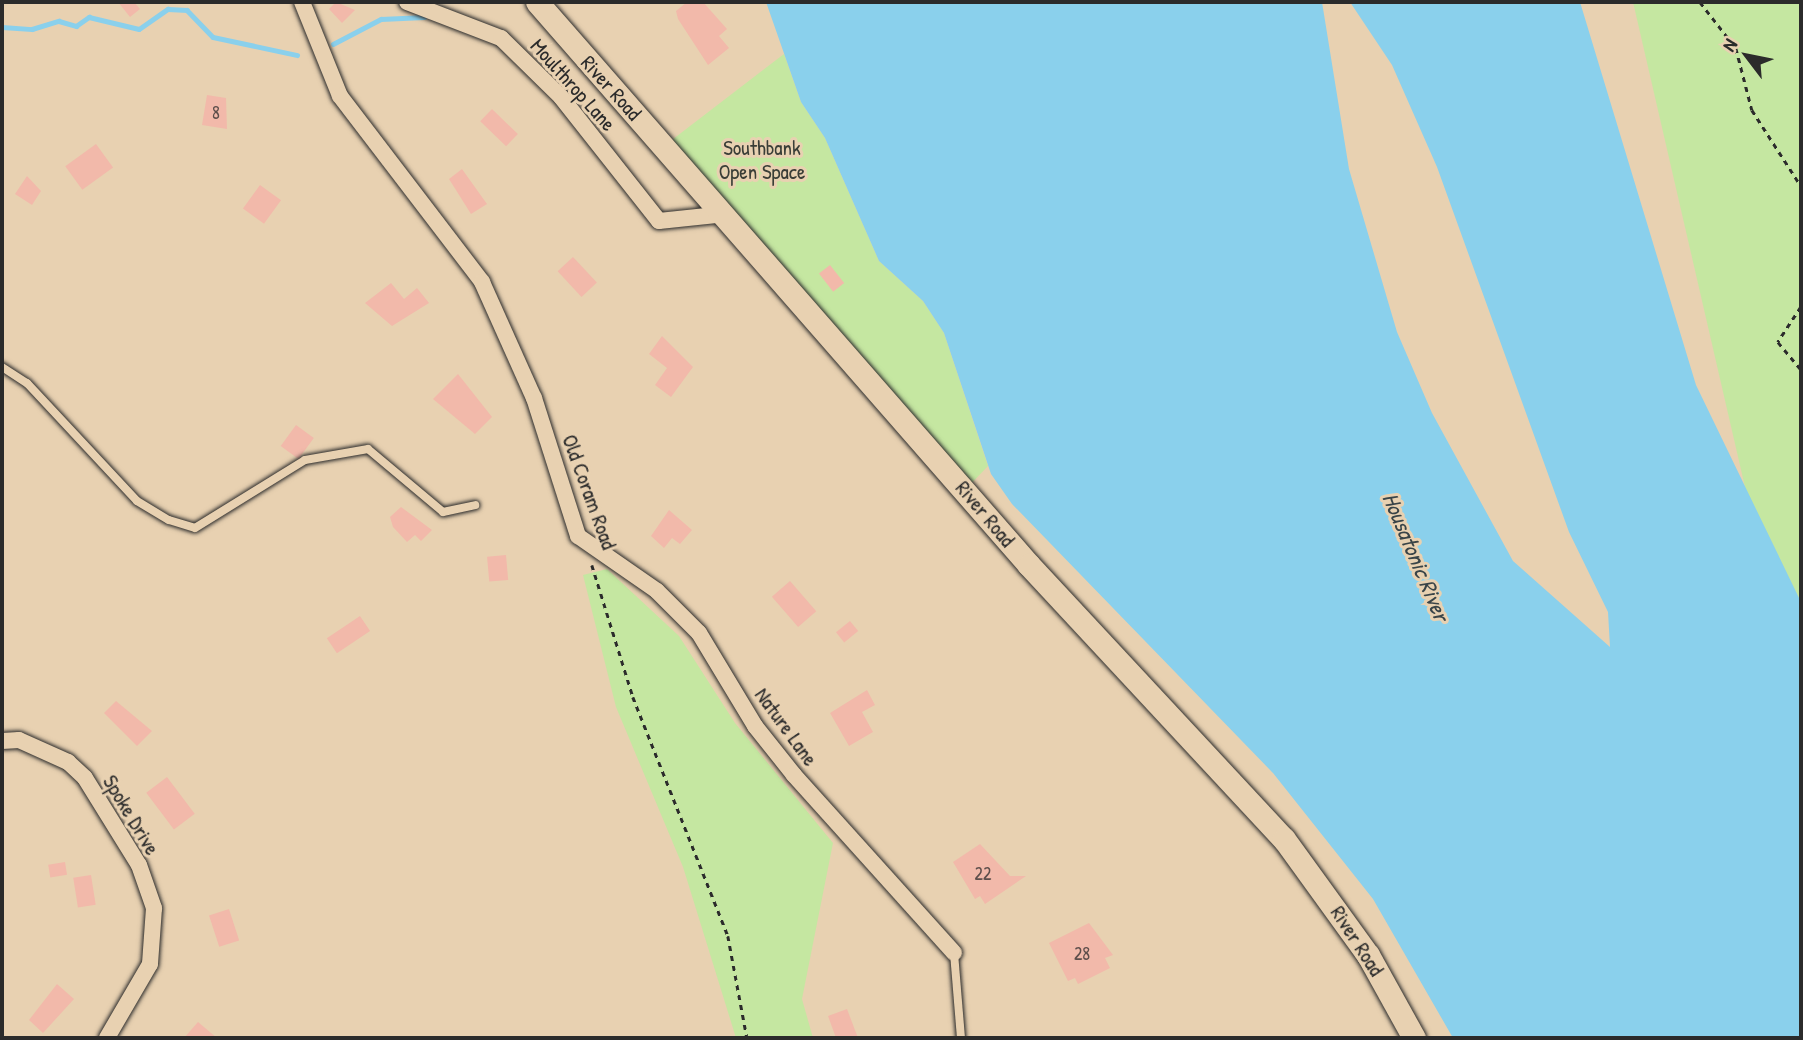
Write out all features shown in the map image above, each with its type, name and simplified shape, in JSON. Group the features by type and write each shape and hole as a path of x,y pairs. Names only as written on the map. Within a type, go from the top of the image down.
{"main road":[{"name":"River Road","path":"537,2 726,214 1029,565 1284,839 1368,955 1414,1038"}],"street":[{"name":"Old Coram Road","path":"302,2 340,96 482,282 534,398 578,536"},
{"name":"Moulthrop Lane","path":"407,2 501,38 561,97 659,221 726,214"},
{"name":"Nature Lane","path":"578,536 657,591 699,633 755,726 794,775 954,953"},
{"name":"Spoke Drive","path":"2,740 19,740 68,762 85,778 139,865 153,908 150,964 107,1038"}],"lane":[{"path":"2,367 27,383 137,501 169,520 195,528 305,460 368,449 443,512 475,505"},
{"path":"954,953 961,1038"}],"path":[{"path":"1700,2 1736,48 1752,110 1801,186"},
{"path":"1801,307 1778,342 1801,369"},
{"name":"Old Coram Road","path":"578,536 600,581 629,685 724,924 747,1038"}],"green space":[{"path":"1633,2 1801,2 1801,602 1748,500"},
{"name":"Southbank Open Space","path":"784,54 801,102 825,138 879,261 923,301 944,333 988,466 966,489 664,146"},
{"path":"607,569 679,636 735,723 833,843 802,999 813,1038 736,1038 683,867 616,707 583,575"}],"water":[{"name":"Housatonic River","path":"766,2 1322,2 1349,169 1397,332 1432,413 1513,561 1610,647 1608,612 1569,532 1437,167 1392,65 1350,2 1580,2 1696,385 1801,602 1801,1038 1453,1038 1373,899 1273,773 1012,504 991,474 944,333 923,301 879,261 825,138 801,102"}],"building":[{"path":"118,2 134,2 140,9 130,17"},
{"path":"336,2 355,10 342,23 329,9"},
{"path":"687,2 703,2 727,29 719,36 729,48 708,65 678,19 676,11"},
{"path":"207,95 226,98 227,129 202,125"},
{"path":"492,109 518,134 506,146 480,121"},
{"path":"96,144 113,167 82,190 65,166"},
{"path":"462,169 487,204 471,214 449,179"},
{"path":"27,176 41,191 32,205 15,194"},
{"path":"260,185 281,200 264,224 243,208"},
{"path":"573,257 597,283 582,297 558,271"},
{"path":"830,265 844,283 833,292 819,274"},
{"path":"391,283 404,299 417,288 429,303 392,326 365,303"},
{"path":"662,336 693,367 671,397 655,385 667,368 649,354"},
{"path":"458,374 492,417 475,434 433,399"},
{"path":"296,425 314,438 299,459 281,446"},
{"path":"401,507 432,530 421,541 415,535 407,542 393,527 390,517"},
{"path":"669,510 692,530 680,544 672,538 664,548 651,536"},
{"path":"506,555 508,580 489,582 487,557"},
{"path":"790,581 816,611 798,627 772,597"},
{"path":"360,616 370,631 337,653 327,638"},
{"path":"850,621 858,631 844,642 836,632"},
{"path":"867,690 875,705 862,712 873,732 849,746 830,713"},
{"path":"116,701 152,731 137,746 104,713"},
{"path":"167,777 195,814 174,829 146,793"},
{"path":"980,844 1010,876 1026,876 985,904 980,896 975,899 953,862"},
{"path":"65,862 67,875 50,877 48,865"},
{"path":"91,875 96,905 78,907 73,878"},
{"path":"229,909 239,940 219,947 209,915"},
{"path":"1089,923 1113,955 1105,958 1110,968 1078,984 1075,978 1068,981 1049,943"},
{"path":"57,984 74,999 43,1033 29,1020"},
{"path":"847,1009 858,1038 836,1038 828,1016"},
{"path":"198,1022 217,1038 184,1038"}],"waterway":[{"path":"2,27 32,29 59,21 76,26 89,17 139,29 168,9 187,10 213,37 297,55"},
{"path":"333,44 381,19 424,17"}]}
